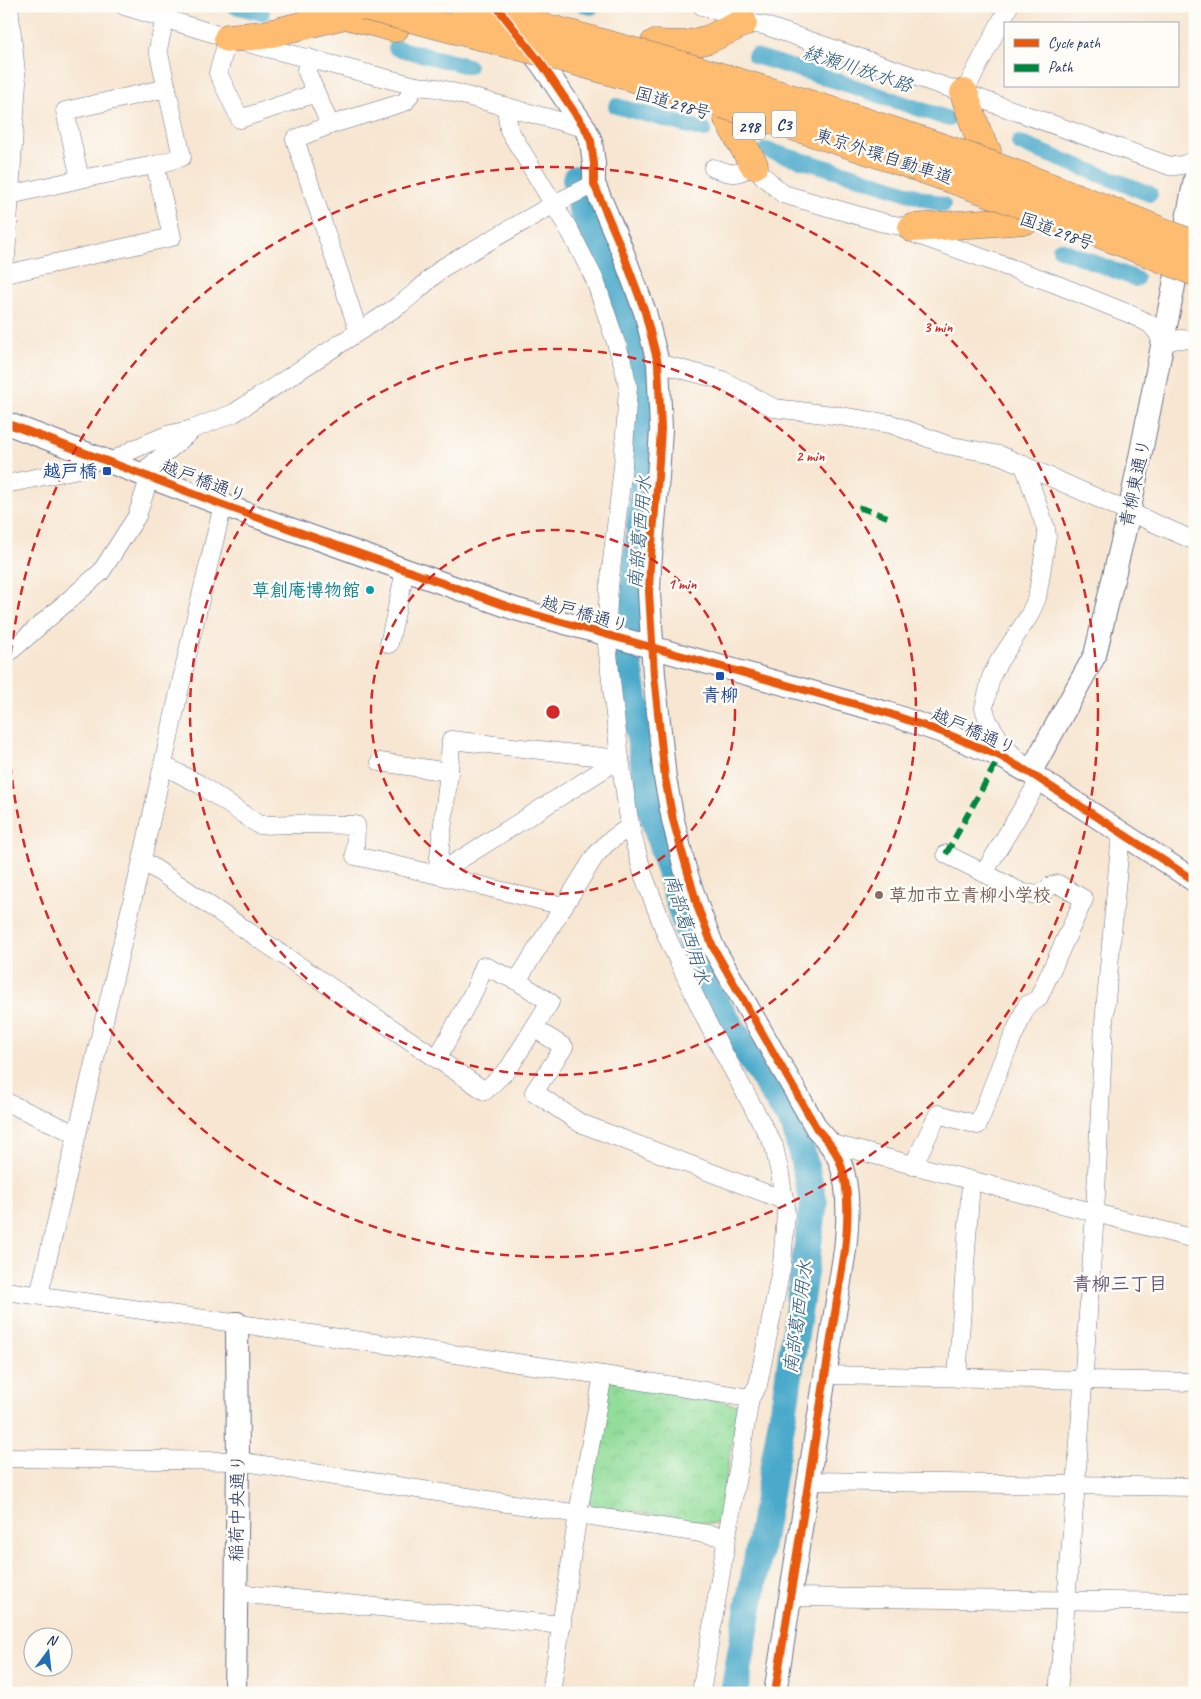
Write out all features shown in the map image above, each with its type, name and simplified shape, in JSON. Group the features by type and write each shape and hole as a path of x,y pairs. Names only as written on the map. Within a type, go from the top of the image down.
{"highway":[{"name":"国道298号","path":"312,6 355,11 728,119 938,188 1188,279"},
{"name":"東京外環自動車道","path":"462,6 588,38 828,110 924,141 1191,235"},
{"path":"514,6 654,44 775,80 986,151 1191,235"},
{"path":"228,38 264,34 355,11"},
{"name":"東京外環自動車道","path":"355,11 582,63 839,141 957,180 1044,212 1188,279"},
{"path":"654,44 686,45 709,39 743,23"},
{"path":"964,92 978,134 986,151"},
{"path":"728,119 754,165"},
{"path":"912,228 1027,220"}],"street":[{"path":"6,256 17,82 9,6"},
{"path":"124,6 228,38 416,86 437,88 585,128"},
{"path":"496,6 543,66 585,128 591,142 594,184 620,245 645,312 658,363 661,429 650,575 650,647 665,778 673,820 698,908 713,948 729,977 817,1129 829,1143 841,1164 845,1186 848,1223 845,1250 775,1693"},
{"path":"964,92 1009,6"},
{"path":"710,7 743,23 763,25 964,92 1170,166 1189,164 1195,159"},
{"path":"10,195 155,165 182,157 158,49 165,18"},
{"path":"228,38 218,73 240,119 316,94"},
{"path":"309,58 306,70 330,125"},
{"path":"358,330 294,139 330,125 405,102 416,86"},
{"path":"80,179 65,111 167,88"},
{"path":"506,108 509,130 554,204 595,280 624,364 628,387 623,466 609,588 610,637 620,759 630,826 643,874 668,939 709,1026 774,1146 786,1201 782,1264 758,1384 750,1398 701,1693"},
{"path":"6,274 172,238 155,165"},
{"path":"713,168 733,174 744,171 754,165 783,194 884,223 912,228 915,234 1053,284 1150,324 1163,344 1177,338 1195,341"},
{"name":"青柳東通り","path":"1035,776 1095,655 1129,513 1163,344 1188,279 1195,179"},
{"path":"111,462 134,449 167,435 193,429 234,413 358,330 401,304 417,292 442,268 554,204 594,184"},
{"path":"658,363 722,380 774,408 891,424 947,445 1000,455 1195,541"},
{"name":"越戸橋通り","path":"6,423 405,571 515,609 911,720 984,749 1035,776 1195,881"},
{"path":"6,655 101,572 137,516 146,475 193,429"},
{"path":"6,484 83,468 90,454"},
{"path":"984,874 1035,776 1004,746 988,722 984,708 998,663 1030,616 1037,598 1047,536 1024,465"},
{"path":"38,1295 142,860 223,504"},
{"path":"389,644 405,571"},
{"path":"437,874 449,772 450,740 620,759"},
{"path":"437,874 620,759"},
{"path":"380,762 449,772"},
{"path":"163,765 199,784 259,825 356,825 355,856 437,874 563,906"},
{"path":"517,981 563,906 601,850 607,843 630,826"},
{"path":"1058,1693 1084,1381 1095,1214 1104,1022 1120,844 1126,835"},
{"path":"913,1166 938,1114 978,1125 1026,1005 1038,999 1084,899 1058,884 1051,886 1038,895 1023,893 946,854"},
{"path":"142,860 484,1092 509,1068 550,1002 517,981 484,966 475,989 437,1059"},
{"path":"534,1028 564,1047 534,1092 580,1123 786,1201"},
{"path":"6,1102 76,1134"},
{"path":"829,1143 971,1182 1195,1239"},
{"path":"957,1378 971,1182"},
{"path":"6,1291 603,1375 750,1398"},
{"name":"稲荷中央通り","path":"235,1693 238,1461 237,1323"},
{"path":"551,1693 578,1513 603,1375"},
{"path":"825,1376 1195,1382"},
{"path":"6,1458 238,1461 726,1537"},
{"path":"808,1481 1195,1487"},
{"path":"236,1593 562,1626"},
{"path":"790,1598 1195,1602"}],"green space":[{"path":"607,1380 738,1405 719,1521 716,1524 592,1506 587,1500"}],"waterway":[{"name":"綾瀬川放水路","path":"234,6 262,13"},
{"name":"綾瀬川放水路","path":"586,6 591,7"},
{"name":"綾瀬川放水路","path":"396,48 468,66"},
{"name":"綾瀬川放水路","path":"755,56 843,83 949,119"},
{"name":"綾瀬川放水路","path":"616,106 704,130"},
{"name":"綾瀬川放水路","path":"1019,143 1150,194"},
{"name":"綾瀬川放水路","path":"766,150 859,177 943,205"},
{"name":"南部葛西用水","path":"576,179 582,209 640,342 645,472 628,659 651,809 705,987 795,1126 814,1203 786,1396 734,1693"},
{"name":"綾瀬川放水路","path":"1060,249 1136,279"}],"marked path":[{"path":"859,509 888,517 888,520"},
{"path":"946,854 1000,756"}],"cycle path":[{"path":"496,6 543,66 585,128 591,141 594,184 620,245 645,312 658,363 661,429 649,592 654,675 665,778 673,820 698,908 713,947 817,1129 837,1155 846,1185 847,1218 845,1250 775,1693"},
{"path":"6,423 223,505 515,609 887,713 942,732 1000,756 1030,773 1195,881"}],"place":[{"name":"越戸橋","path":"107,471"},
{"name":"草創庵博物館","path":"370,590"},
{"name":"青柳","path":"720,676"},
{"name":"草加市立青柳小学校","path":"879,895"}],"district":[{"name":"青柳三丁目","path":"1120,1283"}]}
